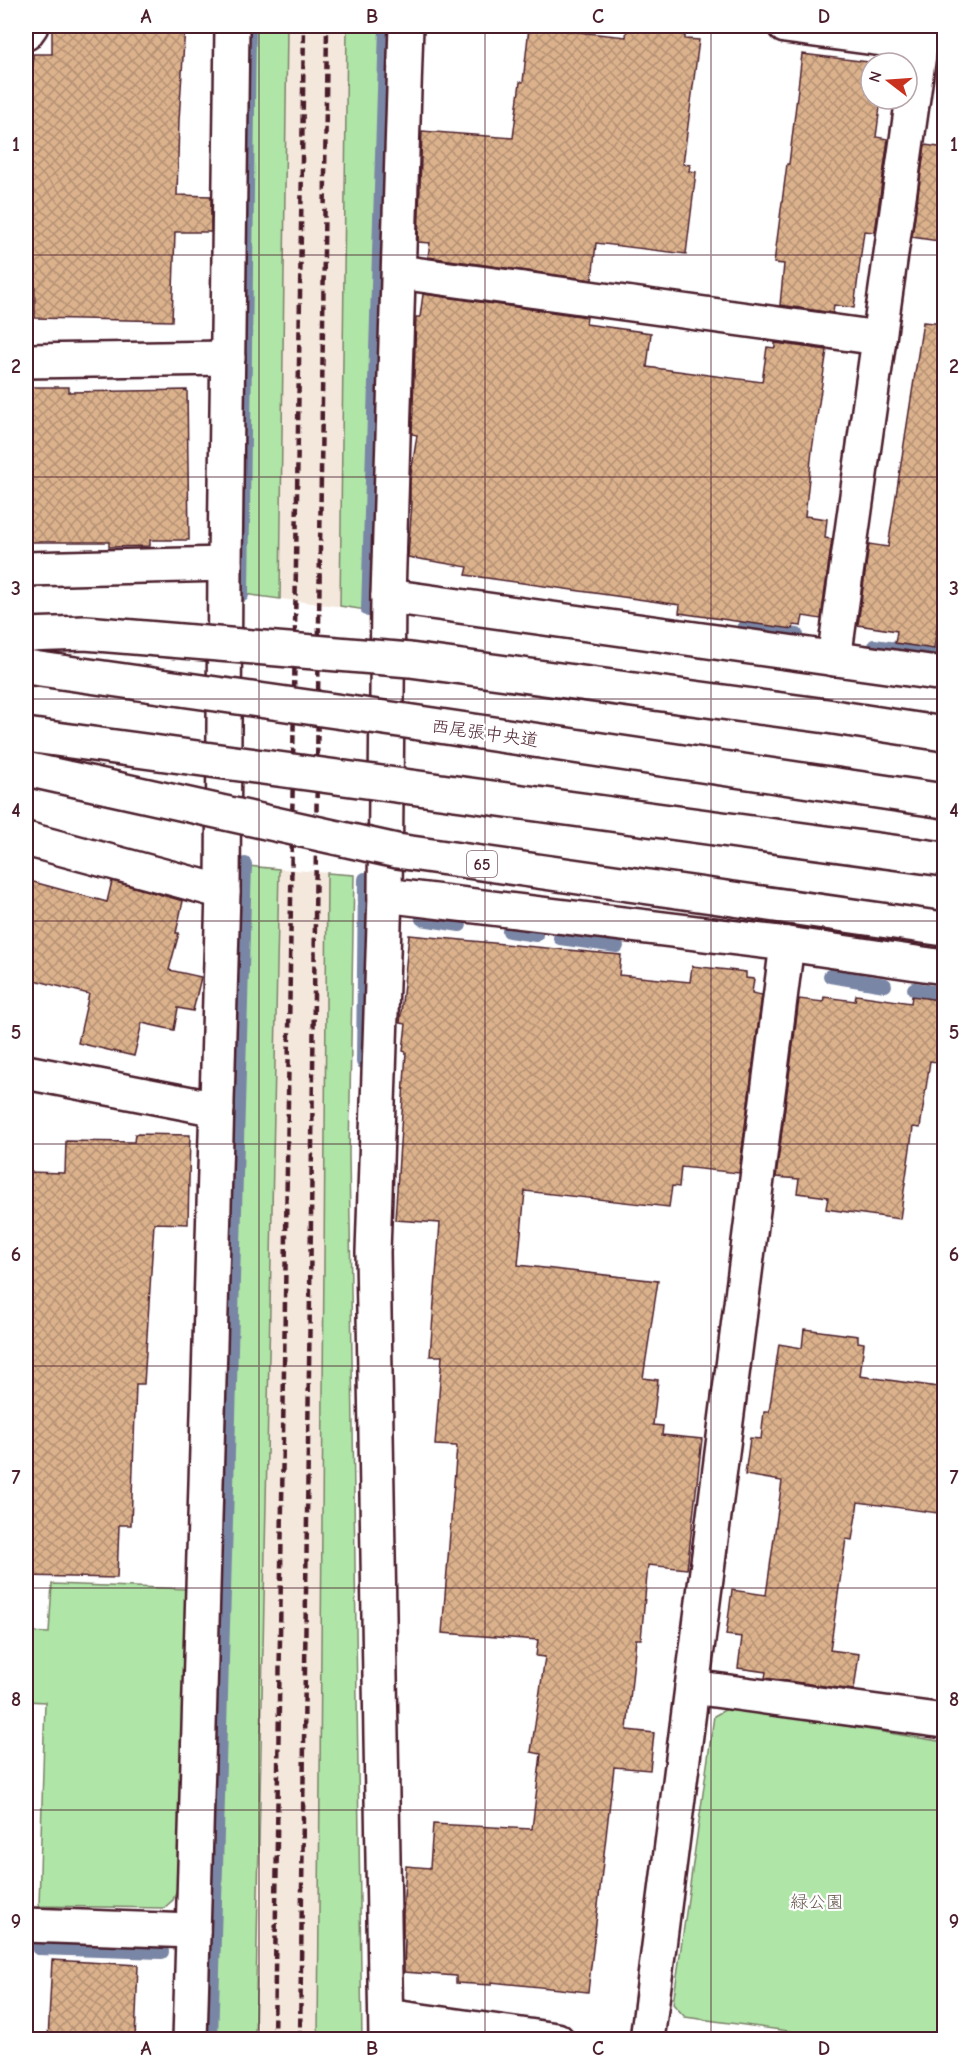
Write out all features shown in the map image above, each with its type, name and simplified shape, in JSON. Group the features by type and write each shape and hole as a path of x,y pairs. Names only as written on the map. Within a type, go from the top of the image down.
{"street":[{"path":"26,33 31,26"},
{"path":"190,2040 223,892 232,26"},
{"path":"406,26 388,597 385,895 373,1252 386,2028 557,2040"},
{"path":"785,26 921,35 834,658"},
{"path":"399,272 879,338"},
{"path":"26,360 228,358"},
{"path":"26,569 225,564"},
{"path":"388,597 945,674"},
{"path":"26,635 85,633 410,660 945,734"},
{"name":"西尾張中央道","path":"26,667 945,801"},
{"path":"26,735 389,786 945,859"},
{"name":"65","path":"26,769 397,851 945,929"},
{"path":"26,839 223,892"},
{"path":"385,895 787,944 945,967"},
{"path":"647,2040 787,944"},
{"path":"26,1072 217,1109"},
{"path":"692,1687 945,1721"},
{"path":"26,1924 194,1931"}],"shaded area":[{"path":"251,26 385,26 366,610 244,594"},
{"path":"248,866 354,875 349,1154 362,2039 216,2040"}],"green space":[{"path":"251,26 287,26 280,599 244,594"},
{"path":"347,26 385,26 366,610 340,606"},
{"path":"248,866 279,869 255,2039 216,2040"},
{"path":"327,873 354,875 349,1154 362,2040 318,2039"},
{"path":"52,1584 189,1589 178,1886 173,1900 164,1908 39,1906 45,1702 26,1701 26,1632 49,1633"},
{"name":"緑公園","path":"730,1707 944,1742 944,2039 848,2039 685,2017 673,2004 714,1716"}],"building":[{"path":"91,26 185,26 177,195 211,196 211,232 175,232 172,321 35,318 34,230 26,230 26,66 33,66 33,54 52,54 52,28 91,28"},
{"path":"529,27 626,37 627,27 685,35 685,39 699,40 683,164 690,165 689,171 696,172 686,254 596,243 592,280 428,257 430,243 418,242 422,131 513,138 520,82 523,82"},
{"path":"802,54 859,61 859,111 879,111 876,137 888,139 875,232 864,231 854,308 834,305 833,313 780,305 784,264 774,263 787,164 789,164"},
{"path":"925,145 945,148 945,242 912,237"},
{"path":"423,294 587,317 586,324 651,333 647,367 762,382 767,347 775,348 775,343 827,350 805,516 827,519 825,538 832,539 821,619 803,616 801,626 794,625 793,629 679,613 680,605 466,575 468,567 408,557 412,502 410,502 410,481 417,435 412,434 416,317 420,317"},
{"path":"923,322 945,324 945,598 941,597 934,649 895,643 897,631 858,625 869,544 888,547"},
{"path":"26,387 69,387 69,392 187,390 189,540 150,540 150,546 109,547 109,542 26,542"},
{"path":"26,880 107,902 112,881 183,901 176,933 179,933 169,970 201,977 193,1011 178,1008 174,1030 142,1023 134,1056 78,1043 89,994 26,978"},
{"path":"409,935 621,955 619,975 690,982 692,966 746,972 746,978 754,979 752,993 762,995 739,1173 681,1167 679,1187 672,1186 669,1207 525,1191 518,1265 658,1281 643,1378 658,1380 653,1425 663,1426 662,1435 702,1439 687,1569 648,1565 641,1639 636,1639 627,1730 654,1733 650,1770 614,1767 588,1992 491,1982 491,1985 456,1983 456,1976 404,1972 403,1914 406,1866 430,1868 433,1824 532,1829 541,1754 531,1752 545,1657 536,1656 538,1640 442,1633 457,1446 435,1445 442,1356 430,1356 440,1223 395,1220 406,1052 403,1051 406,1024 400,1023"},
{"path":"856,995 911,1003 912,996 945,1001 945,1063 930,1061 920,1128 913,1127 900,1219 826,1209 828,1197 797,1193 799,1179 776,1177 799,999 823,1002 824,997 855,1001"},
{"path":"135,1134 190,1135 188,1224 154,1223 144,1384 136,1384 131,1525 119,1525 117,1578 26,1576 26,1172 65,1173 66,1141 134,1142"},
{"path":"804,1329 858,1336 858,1342 864,1343 860,1376 945,1388 945,1514 858,1502 852,1540 846,1539 830,1650 859,1654 854,1690 765,1678 766,1672 738,1668 742,1637 726,1635 732,1590 766,1595 782,1481 745,1475 750,1438 761,1439 764,1412 769,1412 779,1344 802,1348"},
{"path":"52,1960 138,1965 135,2040 48,2040"}],"waterway":[{"path":"242,595 249,26"},
{"path":"368,610 386,26"},
{"path":"744,628 797,635"},
{"path":"874,646 940,655"},
{"path":"211,2040 245,864"},
{"path":"363,1062 365,879"},
{"path":"422,919 460,925"},
{"path":"509,931 536,935"},
{"path":"560,938 617,946"},
{"path":"830,976 885,985"},
{"path":"914,989 944,994"},
{"path":"38,1948 162,1952"}],"railway":[{"path":"274,2040 304,26"},
{"path":"300,2040 327,26"}]}
